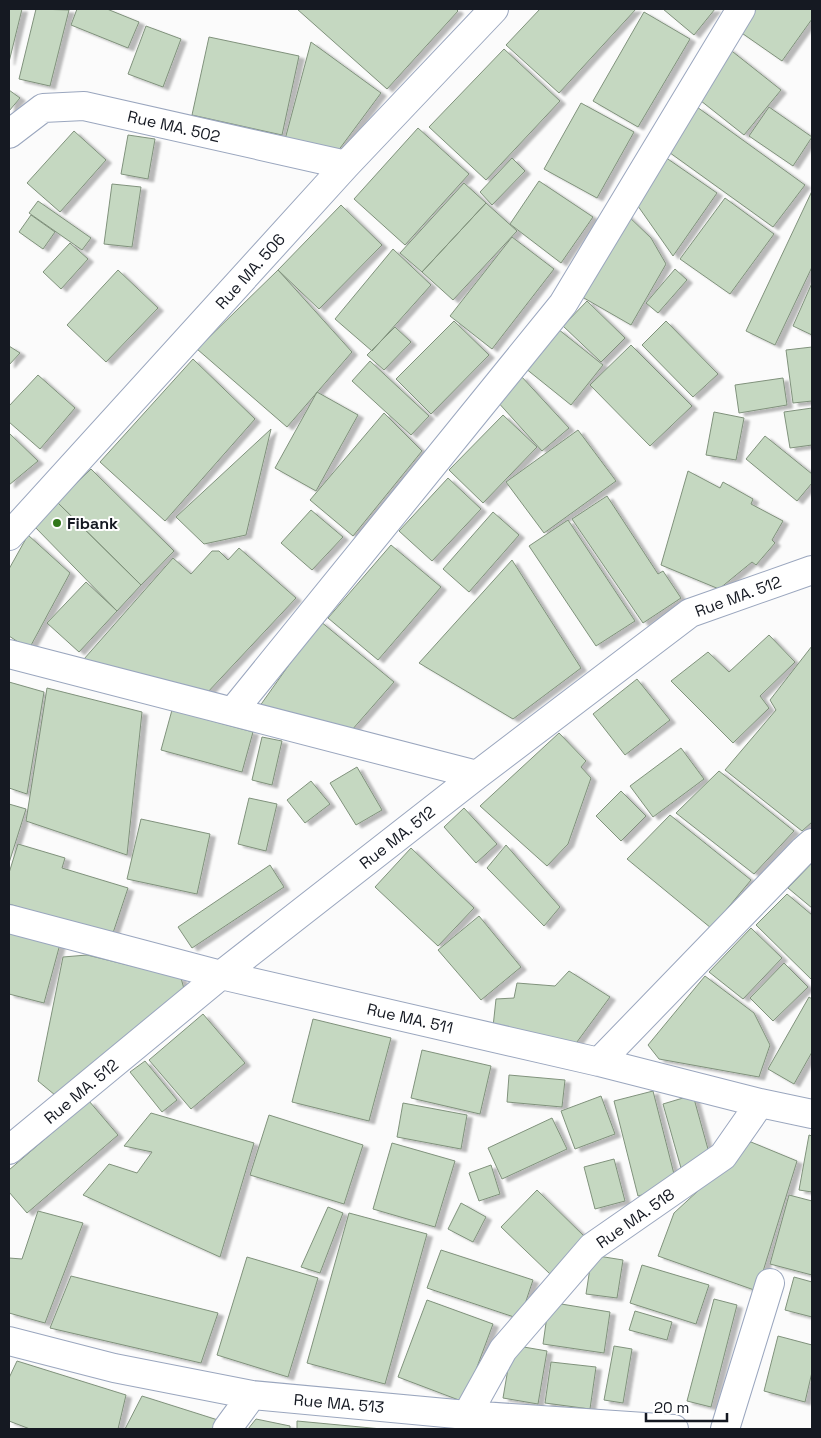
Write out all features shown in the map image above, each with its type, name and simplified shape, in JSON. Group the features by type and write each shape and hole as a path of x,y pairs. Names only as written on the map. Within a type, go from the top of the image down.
{"street":[{"name":"Rue MA. 506","path":"9,536 346,165 494,9"},
{"path":"234,711 563,304 741,9"},
{"name":"Rue MA. 502","path":"9,134 43,108 84,106 346,165"},
{"name":"Rue MA. 512","path":"9,1150 221,975 477,774 690,613 812,570"},
{"path":"9,654 477,774"},
{"path":"599,1062 728,927 812,843"},
{"name":"Rue MA. 511","path":"9,919 221,975 599,1062 760,1103 812,1114"},
{"name":"Rue MA. 518","path":"468,1415 503,1350 592,1247 723,1156 760,1103"},
{"path":"725,1429 770,1283"},
{"name":"Rue MA. 513","path":"9,1341 114,1368 252,1395 468,1415 674,1429"},
{"path":"227,1429 252,1395"}],"building":[{"path":"9,9 22,9 9,62"},
{"path":"36,9 69,10 50,86 19,79"},
{"path":"77,9 107,9 139,22 128,48 71,25"},
{"path":"297,9 456,9 458,11 387,89"},
{"path":"540,9 636,9 559,93 506,45"},
{"path":"663,9 715,9 694,35"},
{"path":"750,9 812,9 812,19 782,61 736,29"},
{"path":"644,12 690,39 638,127 593,101"},
{"path":"146,26 181,39 163,87 128,74"},
{"path":"209,37 299,56 282,135 192,115"},
{"path":"311,42 381,93 332,159 283,147"},
{"path":"728,48 781,90 744,135 691,93"},
{"path":"504,49 560,101 486,180 429,127"},
{"path":"9,90 20,98 9,111"},
{"path":"581,103 634,132 597,198 544,169"},
{"path":"697,107 805,185 773,227 666,150"},
{"path":"769,107 812,137 793,166 749,136"},
{"path":"418,128 469,174 405,245 354,199"},
{"path":"74,131 106,160 60,212 27,183"},
{"path":"128,135 155,139 148,179 121,174"},
{"path":"665,157 717,193 673,256 633,199"},
{"path":"512,158 525,171 492,205 480,192"},
{"path":"539,181 593,217 561,263 510,224"},
{"path":"464,183 486,203 422,272 400,253"},
{"path":"112,184 141,187 132,247 104,244"},
{"path":"812,191 812,267 775,345 746,331"},
{"path":"725,198 774,234 730,294 680,259"},
{"path":"38,201 91,238 82,250 29,213"},
{"path":"486,203 517,231 453,300 422,272"},
{"path":"341,205 382,245 319,309 278,270"},
{"path":"625,213 651,238 666,264 631,325 577,294"},
{"path":"31,215 55,232 43,249 19,232"},
{"path":"512,237 554,269 492,349 450,316"},
{"path":"70,243 88,259 61,289 43,272"},
{"path":"393,249 431,285 372,351 335,319"},
{"path":"675,269 687,280 658,313 646,303"},
{"path":"118,270 158,308 106,362 67,325"},
{"path":"278,270 352,352 287,427 197,349"},
{"path":"812,283 812,335 793,326"},
{"path":"587,301 625,338 601,362 563,326"},
{"path":"454,321 489,355 431,414 396,379"},
{"path":"666,321 718,374 693,397 642,345"},
{"path":"395,327 411,342 384,370 367,355"},
{"path":"558,329 603,365 571,405 525,368"},
{"path":"631,345 692,406 650,446 590,385"},
{"path":"9,346 20,353 9,365"},
{"path":"812,347 812,401 793,403 786,350"},
{"path":"193,359 255,419 165,521 100,462"},
{"path":"370,361 429,416 411,435 352,381"},
{"path":"38,375 75,408 40,449 9,422 9,406"},
{"path":"521,376 569,428 542,451 496,400"},
{"path":"783,378 787,405 739,413 735,385"},
{"path":"317,392 358,415 316,491 275,468"},
{"path":"812,408 812,445 790,448 784,412"},
{"path":"714,412 744,418 736,460 706,455"},
{"path":"384,413 422,451 353,536 310,500"},
{"path":"503,415 537,447 483,503 449,470"},
{"path":"271,429 246,535 204,544 176,517"},
{"path":"578,430 616,481 544,533 506,482"},
{"path":"9,433 38,461 9,485"},
{"path":"765,436 812,474 812,483 797,501 746,459"},
{"path":"91,469 174,551 141,585 57,502"},
{"path":"688,471 720,488 723,482 753,499 751,504 783,521 772,540 775,543 756,565 752,562 719,589 661,565"},
{"path":"448,478 481,509 432,561 399,531"},
{"path":"607,496 658,574 663,571 681,598 643,623 572,519"},
{"path":"57,502 141,585 117,611 34,526"},
{"path":"311,510 343,537 312,570 281,543"},
{"path":"493,512 519,535 469,592 443,569"},
{"path":"568,520 635,621 596,646 529,546"},
{"path":"28,535 70,573 29,649 9,636 9,569"},
{"path":"391,545 441,587 378,660 328,618"},
{"path":"239,548 296,598 206,694 84,659 173,558 191,574 212,551 219,551 228,560"},
{"path":"512,560 581,668 513,719 419,663"},
{"path":"86,582 117,611 79,652 47,623"},
{"path":"320,621 394,682 344,739 257,710"},
{"path":"769,635 795,662 760,696 769,708 733,743 671,681 708,652 729,672"},
{"path":"812,646 812,822 802,831 725,770 776,710 770,700"},
{"path":"637,679 670,720 625,755 593,714"},
{"path":"9,682 44,692 27,794 9,788"},
{"path":"47,688 142,712 127,855 26,821"},
{"path":"172,710 253,732 242,772 161,750"},
{"path":"559,733 586,761 581,767 591,778 568,844 547,866 480,806"},
{"path":"262,737 282,741 272,785 252,780"},
{"path":"681,748 704,779 653,817 630,786"},
{"path":"357,767 382,810 356,825 330,783"},
{"path":"719,771 794,831 754,874 676,813"},
{"path":"311,781 330,804 305,823 287,800"},
{"path":"621,791 646,816 621,841 596,816"},
{"path":"249,798 277,804 266,851 238,844"},
{"path":"9,804 26,809 9,863"},
{"path":"464,808 497,844 476,863 444,827"},
{"path":"670,815 751,880 711,928 627,859"},
{"path":"141,819 210,834 197,894 127,879"},
{"path":"18,844 65,858 62,868 128,888 112,936 9,904 9,873"},
{"path":"506,845 560,907 544,926 487,868"},
{"path":"411,848 474,908 438,946 375,887"},
{"path":"812,863 812,908 788,888"},
{"path":"270,865 284,887 192,948 178,927"},
{"path":"787,894 812,915 812,980 756,925"},
{"path":"479,916 521,967 481,1000 438,950"},
{"path":"751,928 782,958 743,999 709,972"},
{"path":"9,930 60,944 44,1003 9,994"},
{"path":"87,955 181,978 186,996 55,1095 38,1081 63,957"},
{"path":"784,963 808,987 773,1021 750,998"},
{"path":"569,971 610,997 574,1046 493,1027 496,999 514,998 517,983 555,986"},
{"path":"705,976 754,1013 770,1045 759,1077 659,1059 648,1045"},
{"path":"809,997 812,999 812,1052 794,1084 768,1069"},
{"path":"203,1014 245,1063 191,1109 149,1060"},
{"path":"313,1019 391,1038 369,1121 292,1102"},
{"path":"422,1050 491,1066 480,1114 411,1098"},
{"path":"145,1061 177,1100 162,1112 130,1072"},
{"path":"509,1075 565,1080 562,1107 507,1102"},
{"path":"653,1091 677,1186 638,1196 614,1101"},
{"path":"693,1095 711,1160 681,1168 663,1104"},
{"path":"601,1096 615,1134 575,1149 561,1111"},
{"path":"89,1101 118,1135 27,1213 9,1192 9,1170"},
{"path":"403,1103 467,1115 461,1149 397,1137"},
{"path":"151,1113 254,1143 220,1257 83,1195 109,1164 137,1173 152,1152 124,1146"},
{"path":"269,1115 363,1145 344,1204 250,1175"},
{"path":"552,1118 567,1149 502,1179 488,1148"},
{"path":"809,1135 812,1136 812,1192 799,1190"},
{"path":"751,1142 797,1161 757,1291 658,1256 674,1213"},
{"path":"392,1143 455,1161 435,1227 373,1209"},
{"path":"614,1159 625,1201 595,1209 584,1167"},
{"path":"491,1165 500,1194 479,1201 469,1173"},
{"path":"537,1190 586,1238 550,1274 501,1227"},
{"path":"789,1195 812,1201 812,1275 770,1264"},
{"path":"461,1203 486,1217 473,1242 448,1229"},
{"path":"328,1207 343,1213 320,1273 301,1267"},
{"path":"38,1211 83,1223 45,1323 9,1313 9,1258 22,1259"},
{"path":"349,1213 427,1234 385,1384 307,1363"},
{"path":"441,1250 533,1280 520,1319 427,1288"},
{"path":"592,1255 623,1260 617,1298 586,1294"},
{"path":"247,1257 318,1278 288,1377 217,1355"},
{"path":"642,1265 709,1285 696,1324 630,1303"},
{"path":"71,1276 218,1313 201,1363 50,1328"},
{"path":"794,1277 812,1282 812,1317 785,1310"},
{"path":"714,1299 737,1305 711,1407 687,1401"},
{"path":"427,1300 493,1324 464,1402 398,1377"},
{"path":"549,1302 610,1312 604,1353 543,1344"},
{"path":"635,1311 672,1322 667,1340 629,1330"},
{"path":"778,1336 812,1345 812,1372 805,1402 764,1391"},
{"path":"512,1345 547,1351 538,1404 503,1398"},
{"path":"614,1346 632,1349 623,1403 604,1400"},
{"path":"17,1361 126,1395 118,1429 30,1429 9,1421 9,1378"},
{"path":"551,1362 596,1367 590,1409 545,1403"},
{"path":"142,1396 221,1421 216,1429 125,1429"},
{"path":"256,1419 290,1426 290,1429 248,1429"},
{"path":"297,1421 382,1429 297,1429"}],"place":[{"name":"Fibank","path":"57,523"}]}
